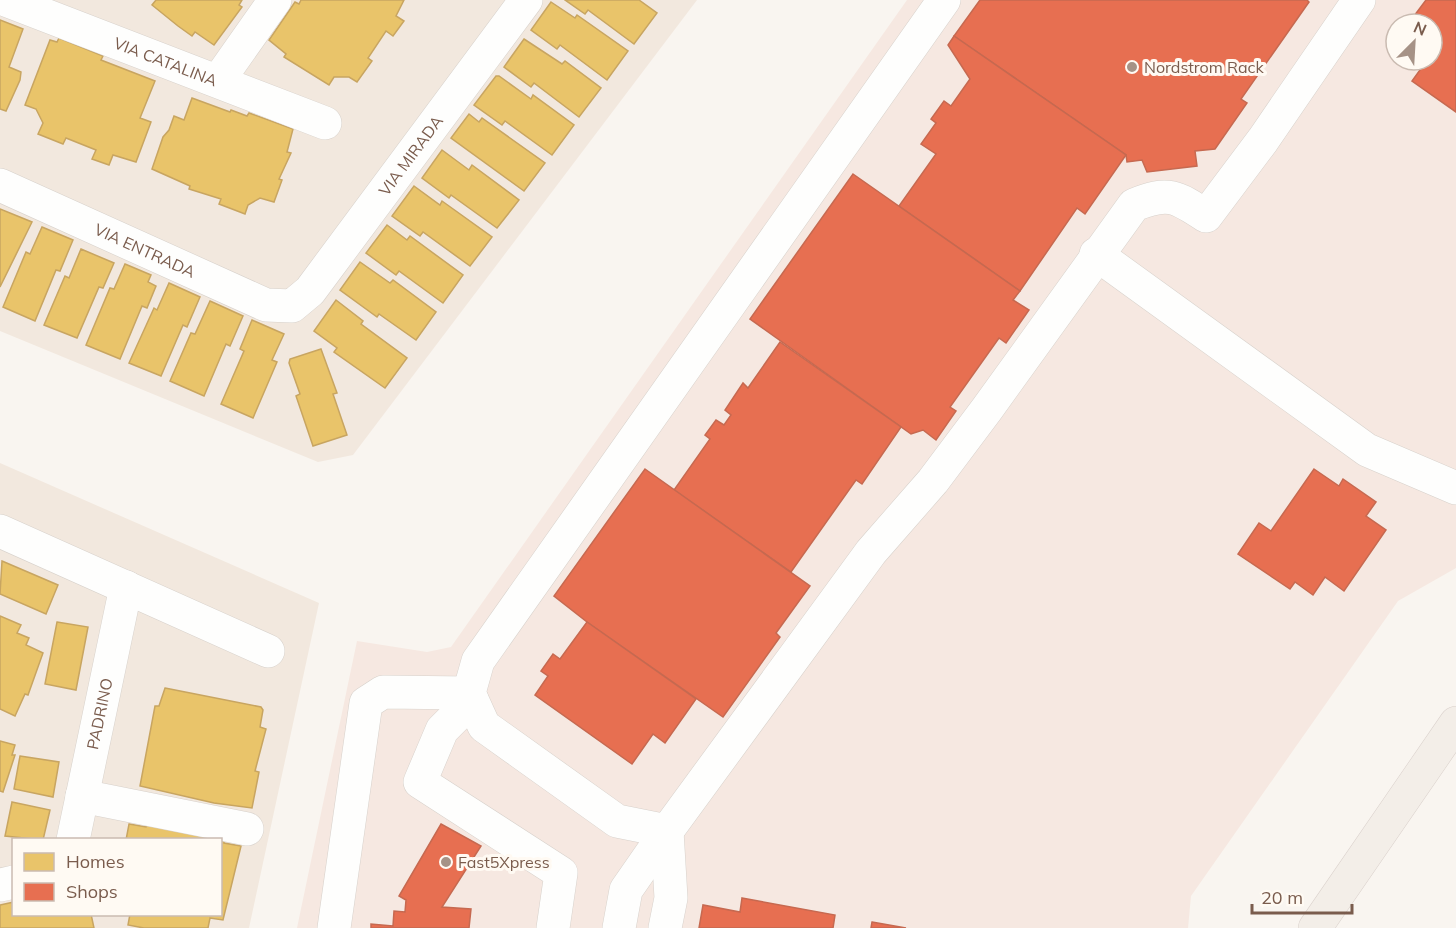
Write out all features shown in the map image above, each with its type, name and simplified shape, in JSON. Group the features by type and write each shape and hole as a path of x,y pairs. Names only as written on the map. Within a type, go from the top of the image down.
{"main road":[{"path":"1316,928 1456,723"}],"street":[{"name":"VIA CATALINA","path":"6,0 325,123"},
{"path":"218,81 275,0"},
{"name":"VIA MIRADA","path":"292,306 310,291 526,0"},
{"path":"553,928 561,873 420,782 442,730 471,696 478,661 944,0"},
{"path":"620,928 626,890 666,831 871,552 933,481 1096,254 1134,205 1157,196 1183,201 1206,216 1263,140 1359,0"},
{"name":"VIA ENTRADA","path":"0,184 267,305 292,306"},
{"path":"1096,254 1367,450 1456,488"},
{"path":"0,531 268,651"},
{"name":"PADRINO","path":"73,838 126,587"},
{"path":"334,928 366,703 383,692 471,696"},
{"path":"471,696 484,726 616,821 666,831"},
{"path":"82,796 248,828"},
{"path":"665,928 671,898 666,831"}],"shaded area":[{"path":"0,0 697,0 353,455 318,462 0,331"},
{"path":"907,0 1456,0 1456,568 1398,601 1191,896 1188,928 297,928 357,641 427,652 451,647"},
{"path":"0,463 319,603 249,928 0,928"}],"building: Homes":[{"path":"156,0 242,0 239,5 242,7 214,45 195,32 192,36 178,26 152,5"},
{"path":"301,0 404,0 396,16 404,21 393,36 386,31 368,58 372,61 357,82 349,77 334,77 329,85 284,57 286,54 269,40 295,2 299,4"},
{"path":"565,0 639,0 657,13 634,44 588,10 585,14"},
{"path":"551,2 575,18 577,15 628,51 607,80 560,45 557,49 531,30"},
{"path":"0,20 23,29 9,67 21,72 20,80 6,111 0,109"},
{"path":"59,38 103,56 101,60 155,81 140,118 151,122 136,162 113,155 109,165 92,159 96,150 66,138 63,144 38,134 43,123 36,109 25,105 50,40 57,42"},
{"path":"524,39 562,64 565,61 601,88 579,117 534,83 531,87 504,67"},
{"path":"496,76 531,99 533,95 574,125 552,155 505,121 502,125 474,105"},
{"path":"192,98 230,112 231,110 247,116 249,113 293,129 287,152 291,153 279,179 282,180 274,202 260,198 248,205 245,214 219,204 221,199 189,189 190,186 152,169 163,137 169,130 174,116 184,120"},
{"path":"469,114 479,122 482,118 545,163 524,191 451,138"},
{"path":"442,150 469,170 472,165 519,200 497,228 451,195 449,198 422,178"},
{"path":"414,186 440,205 442,201 492,237 470,266 423,232 420,236 392,216"},
{"path":"0,209 32,222 0,287"},
{"path":"387,225 407,240 410,236 463,275 443,303 399,271 396,275 366,253"},
{"path":"42,227 73,240 60,271 56,270 35,321 3,307 26,252 30,254"},
{"path":"81,249 114,263 103,288 99,287 77,338 44,325 65,276 69,278"},
{"path":"360,262 390,283 393,280 436,312 416,340 379,314 377,317 340,290"},
{"path":"125,264 151,275 148,282 156,286 147,308 142,306 120,359 86,345 110,288 114,289"},
{"path":"169,283 200,297 187,327 183,325 161,376 129,363 154,308 157,310"},
{"path":"336,300 363,321 361,324 407,358 385,388 334,352 337,348 314,331"},
{"path":"210,301 243,316 230,346 226,344 204,396 170,381 191,333 195,334"},
{"path":"252,320 284,334 272,360 277,362 253,418 221,404 244,351 240,349"},
{"path":"321,349 337,393 333,394 347,435 313,446 296,396 300,394 289,363 290,359"},
{"path":"2,561 58,585 46,614 0,594"},
{"path":"0,616 21,625 17,633 29,638 26,645 43,653 28,695 25,694 15,716 0,709"},
{"path":"57,622 88,627 76,690 45,684"},
{"path":"165,688 261,707 263,710 260,727 266,729 255,771 259,772 252,808 214,803 140,786 155,706 159,706"},
{"path":"0,741 15,745 12,755 15,755 3,792 0,791"},
{"path":"20,756 59,762 53,797 14,789"},
{"path":"12,802 50,810 43,838 5,836"},
{"path":"129,824 146,827 147,824 214,838 126,838"},
{"path":"222,840 224,843 241,846 223,920 210,918 208,928 144,928 128,925 130,916 222,916"},
{"path":"12,902 12,916 91,916 94,928 0,928 0,905"}],"building: Shops":[{"name":"Nordstrom Rack","path":"980,0 1307,0 1309,2 1241,99 1247,103 1215,149 1195,151 1197,166 1147,172 1142,160 1127,162 1126,155 954,36"},
{"path":"1426,0 1456,0 1456,112 1412,81 1419,72 1444,72 1444,12 1417,12"},
{"path":"954,36 1126,155 1085,214 1077,208 1020,291 899,206 936,154 921,144 936,123 931,119 944,101 951,106 970,79 948,45"},
{"path":"853,174 1020,291 1013,300 1029,310 1006,343 999,338 950,407 956,411 936,440 923,430 911,434 750,319"},
{"path":"780,342 901,427 862,484 856,480 791,572 674,490 710,439 705,435 716,420 724,425 731,415 725,410 743,383 748,388"},
{"path":"645,469 810,586 776,633 780,637 723,717 587,622 554,596"},
{"path":"1314,469 1339,486 1343,479 1376,502 1366,516 1386,530 1344,591 1325,577 1313,595 1295,582 1290,589 1238,554 1259,523 1271,531"},
{"path":"587,622 696,699 665,743 653,734 632,764 535,695 548,676 541,671 553,654 560,659"},
{"name":"Fast5Xpress","path":"441,824 481,846 442,907 471,909 469,928 371,928 371,924 393,926 394,911 405,912 406,900 399,896"},
{"path":"742,898 835,915 833,928 699,928 703,905 740,912"},
{"path":"872,922 906,928 871,928"}],"place":[{"name":"Nordstrom Rack","path":"1132,67"},
{"name":"Fast5Xpress","path":"446,862"}]}
